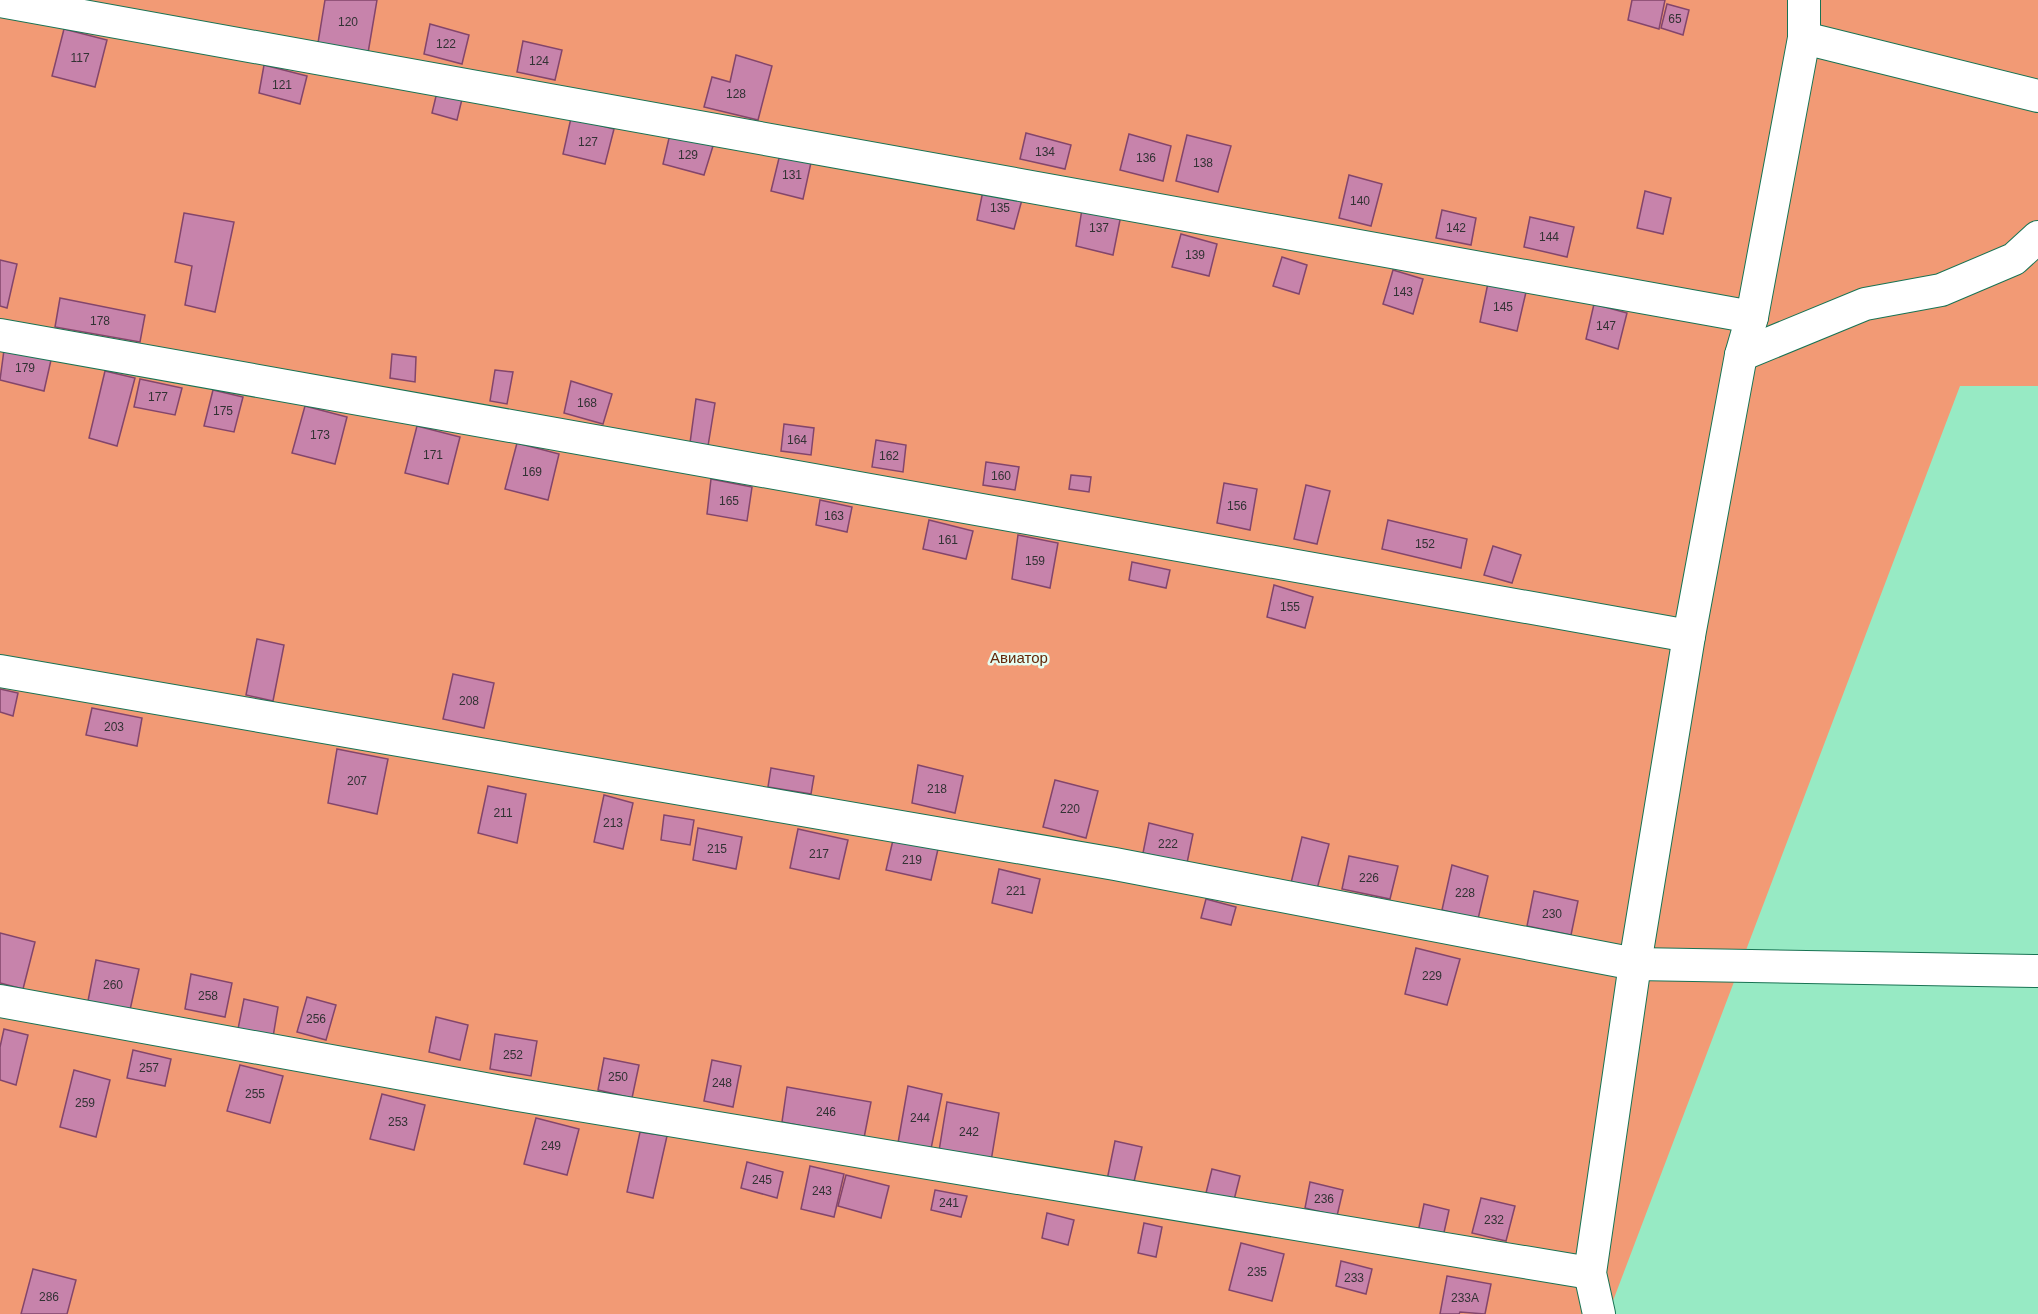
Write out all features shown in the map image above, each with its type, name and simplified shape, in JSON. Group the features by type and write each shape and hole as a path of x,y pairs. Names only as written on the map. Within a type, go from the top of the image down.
{"street":[{"path":"1599,1314 1590,1273 1635,964 1689,636 1741,355 1752,317 1804,38 1804,0"},
{"path":"0,1 1752,317"},
{"path":"1804,38 2038,96"},
{"path":"1741,355 1865,304 1941,290 2014,259 2038,237"},
{"path":"0,335 1689,636"},
{"path":"0,671 1103,862 1635,964 2038,971"},
{"path":"0,1001 507,1093 1590,1273"}],"green space":[{"name":"Авиатор","path":"0,0 2038,0 2038,386 1960,386 1608,1314 0,1314"}],"building":[{"path":"325,0 377,0 368,53 318,43"},
{"path":"1632,0 1665,0 1659,29 1628,20"},
{"path":"1667,4 1689,10 1683,35 1661,28"},
{"path":"430,24 469,35 462,64 424,54"},
{"path":"64,29 107,40 95,87 52,76"},
{"path":"523,41 562,50 555,80 517,72"},
{"path":"736,55 772,66 758,120 704,107 712,77 730,82"},
{"path":"264,65 307,76 300,104 259,93"},
{"path":"437,92 462,99 457,120 432,113"},
{"path":"571,118 614,129 605,164 563,154"},
{"path":"1026,133 1071,145 1065,169 1020,159"},
{"path":"670,134 713,146 704,175 663,164"},
{"path":"1129,134 1171,146 1163,181 1120,170"},
{"path":"1187,135 1231,146 1218,192 1176,181"},
{"path":"781,150 812,158 803,199 771,191"},
{"path":"1349,175 1382,184 1371,226 1339,218"},
{"path":"984,186 1023,196 1014,229 977,220"},
{"path":"1645,191 1671,198 1663,234 1637,228"},
{"path":"1083,203 1122,210 1113,255 1076,246"},
{"path":"1442,210 1476,218 1471,245 1436,238"},
{"path":"184,213 234,222 215,312 185,305 192,266 175,262"},
{"path":"1530,217 1574,227 1567,257 1524,247"},
{"path":"1181,234 1217,244 1209,276 1172,267"},
{"path":"1282,257 1307,265 1299,294 1273,286"},
{"path":"0,260 17,264 7,308 0,306"},
{"path":"1393,270 1423,279 1413,314 1383,304"},
{"path":"1488,283 1526,292 1517,331 1480,322"},
{"path":"60,298 145,315 140,342 55,327"},
{"path":"1594,304 1627,313 1618,349 1586,339"},
{"path":"4,350 51,360 44,391 0,380"},
{"path":"392,354 416,357 415,382 390,378"},
{"path":"495,370 513,372 507,404 490,401"},
{"path":"105,371 135,378 117,446 89,438"},
{"path":"140,379 182,388 175,415 134,407"},
{"path":"571,381 612,394 603,424 564,413"},
{"path":"213,390 243,397 234,432 204,426"},
{"path":"696,399 715,403 708,446 690,443"},
{"path":"305,406 347,417 335,464 292,453"},
{"path":"784,424 814,428 811,455 781,451"},
{"path":"417,426 460,437 448,484 405,473"},
{"path":"876,440 906,445 903,472 872,467"},
{"path":"517,443 559,454 548,500 505,489"},
{"path":"986,462 1019,467 1015,490 983,485"},
{"path":"1071,475 1091,477 1089,492 1069,489"},
{"path":"711,479 752,487 747,521 707,514"},
{"path":"1224,483 1257,489 1250,530 1217,523"},
{"path":"1306,485 1330,491 1317,544 1294,539"},
{"path":"820,500 852,507 847,532 816,525"},
{"path":"929,520 973,531 966,559 923,549"},
{"path":"1388,520 1467,539 1461,568 1382,549"},
{"path":"1018,535 1058,543 1050,588 1012,579"},
{"path":"1493,546 1521,555 1512,583 1484,575"},
{"path":"1132,562 1170,570 1166,588 1129,580"},
{"path":"1274,585 1313,597 1305,628 1267,617"},
{"path":"257,639 284,645 273,701 246,695"},
{"path":"453,674 494,683 484,728 443,719"},
{"path":"0,689 18,693 13,716 0,712"},
{"path":"92,708 142,718 137,746 86,735"},
{"path":"337,749 388,759 377,814 328,803"},
{"path":"918,765 963,776 955,813 912,803"},
{"path":"771,768 814,776 811,794 768,787"},
{"path":"1055,780 1098,791 1086,838 1043,827"},
{"path":"488,786 526,794 517,843 478,833"},
{"path":"604,795 633,803 623,849 594,842"},
{"path":"664,815 694,820 690,845 661,840"},
{"path":"1149,823 1193,834 1187,863 1143,853"},
{"path":"698,828 742,837 736,869 693,860"},
{"path":"798,829 848,840 839,879 790,868"},
{"path":"1302,837 1329,844 1317,889 1291,883"},
{"path":"893,840 938,849 931,880 886,870"},
{"path":"1349,856 1398,866 1390,899 1342,889"},
{"path":"1452,865 1488,876 1478,919 1442,910"},
{"path":"999,869 1040,879 1032,913 992,903"},
{"path":"1534,891 1578,901 1571,935 1527,926"},
{"path":"1206,899 1236,907 1231,925 1201,918"},
{"path":"0,933 35,942 23,989 0,983"},
{"path":"1416,948 1460,959 1447,1005 1405,994"},
{"path":"96,960 139,969 130,1010 88,1001"},
{"path":"191,974 232,983 225,1017 185,1009"},
{"path":"307,997 336,1005 326,1040 297,1032"},
{"path":"244,999 278,1007 273,1037 238,1029"},
{"path":"436,1017 468,1025 460,1060 429,1052"},
{"path":"4,1029 28,1035 16,1085 0,1080 0,1047"},
{"path":"495,1034 537,1041 531,1076 490,1069"},
{"path":"133,1050 171,1059 165,1086 127,1078"},
{"path":"604,1058 639,1065 632,1098 598,1090"},
{"path":"712,1060 741,1066 733,1107 704,1101"},
{"path":"240,1065 283,1076 270,1123 227,1111"},
{"path":"74,1070 110,1080 96,1137 60,1127"},
{"path":"908,1086 942,1094 931,1149 898,1143"},
{"path":"787,1087 871,1102 864,1138 782,1122"},
{"path":"382,1094 425,1105 414,1150 370,1139"},
{"path":"947,1102 999,1113 991,1161 939,1151"},
{"path":"536,1118 579,1129 567,1175 524,1164"},
{"path":"640,1132 667,1136 653,1198 627,1192"},
{"path":"1115,1141 1142,1147 1133,1186 1107,1180"},
{"path":"747,1162 783,1172 777,1198 741,1188"},
{"path":"810,1166 844,1174 834,1217 801,1209"},
{"path":"1212,1169 1240,1176 1234,1200 1206,1193"},
{"path":"846,1175 889,1186 881,1218 838,1206"},
{"path":"1310,1182 1343,1190 1337,1216 1305,1208"},
{"path":"935,1190 967,1196 961,1217 931,1210"},
{"path":"1481,1198 1515,1206 1506,1241 1472,1233"},
{"path":"1424,1204 1449,1210 1443,1237 1418,1232"},
{"path":"1047,1213 1074,1220 1068,1245 1042,1238"},
{"path":"1144,1223 1162,1227 1156,1257 1138,1253"},
{"path":"1241,1243 1284,1254 1272,1301 1229,1290"},
{"path":"1341,1261 1372,1269 1366,1294 1336,1286"},
{"path":"33,1269 76,1280 67,1314 21,1314"},
{"path":"1447,1276 1491,1284 1485,1314 1460,1312 1459,1314 1440,1314"}]}
